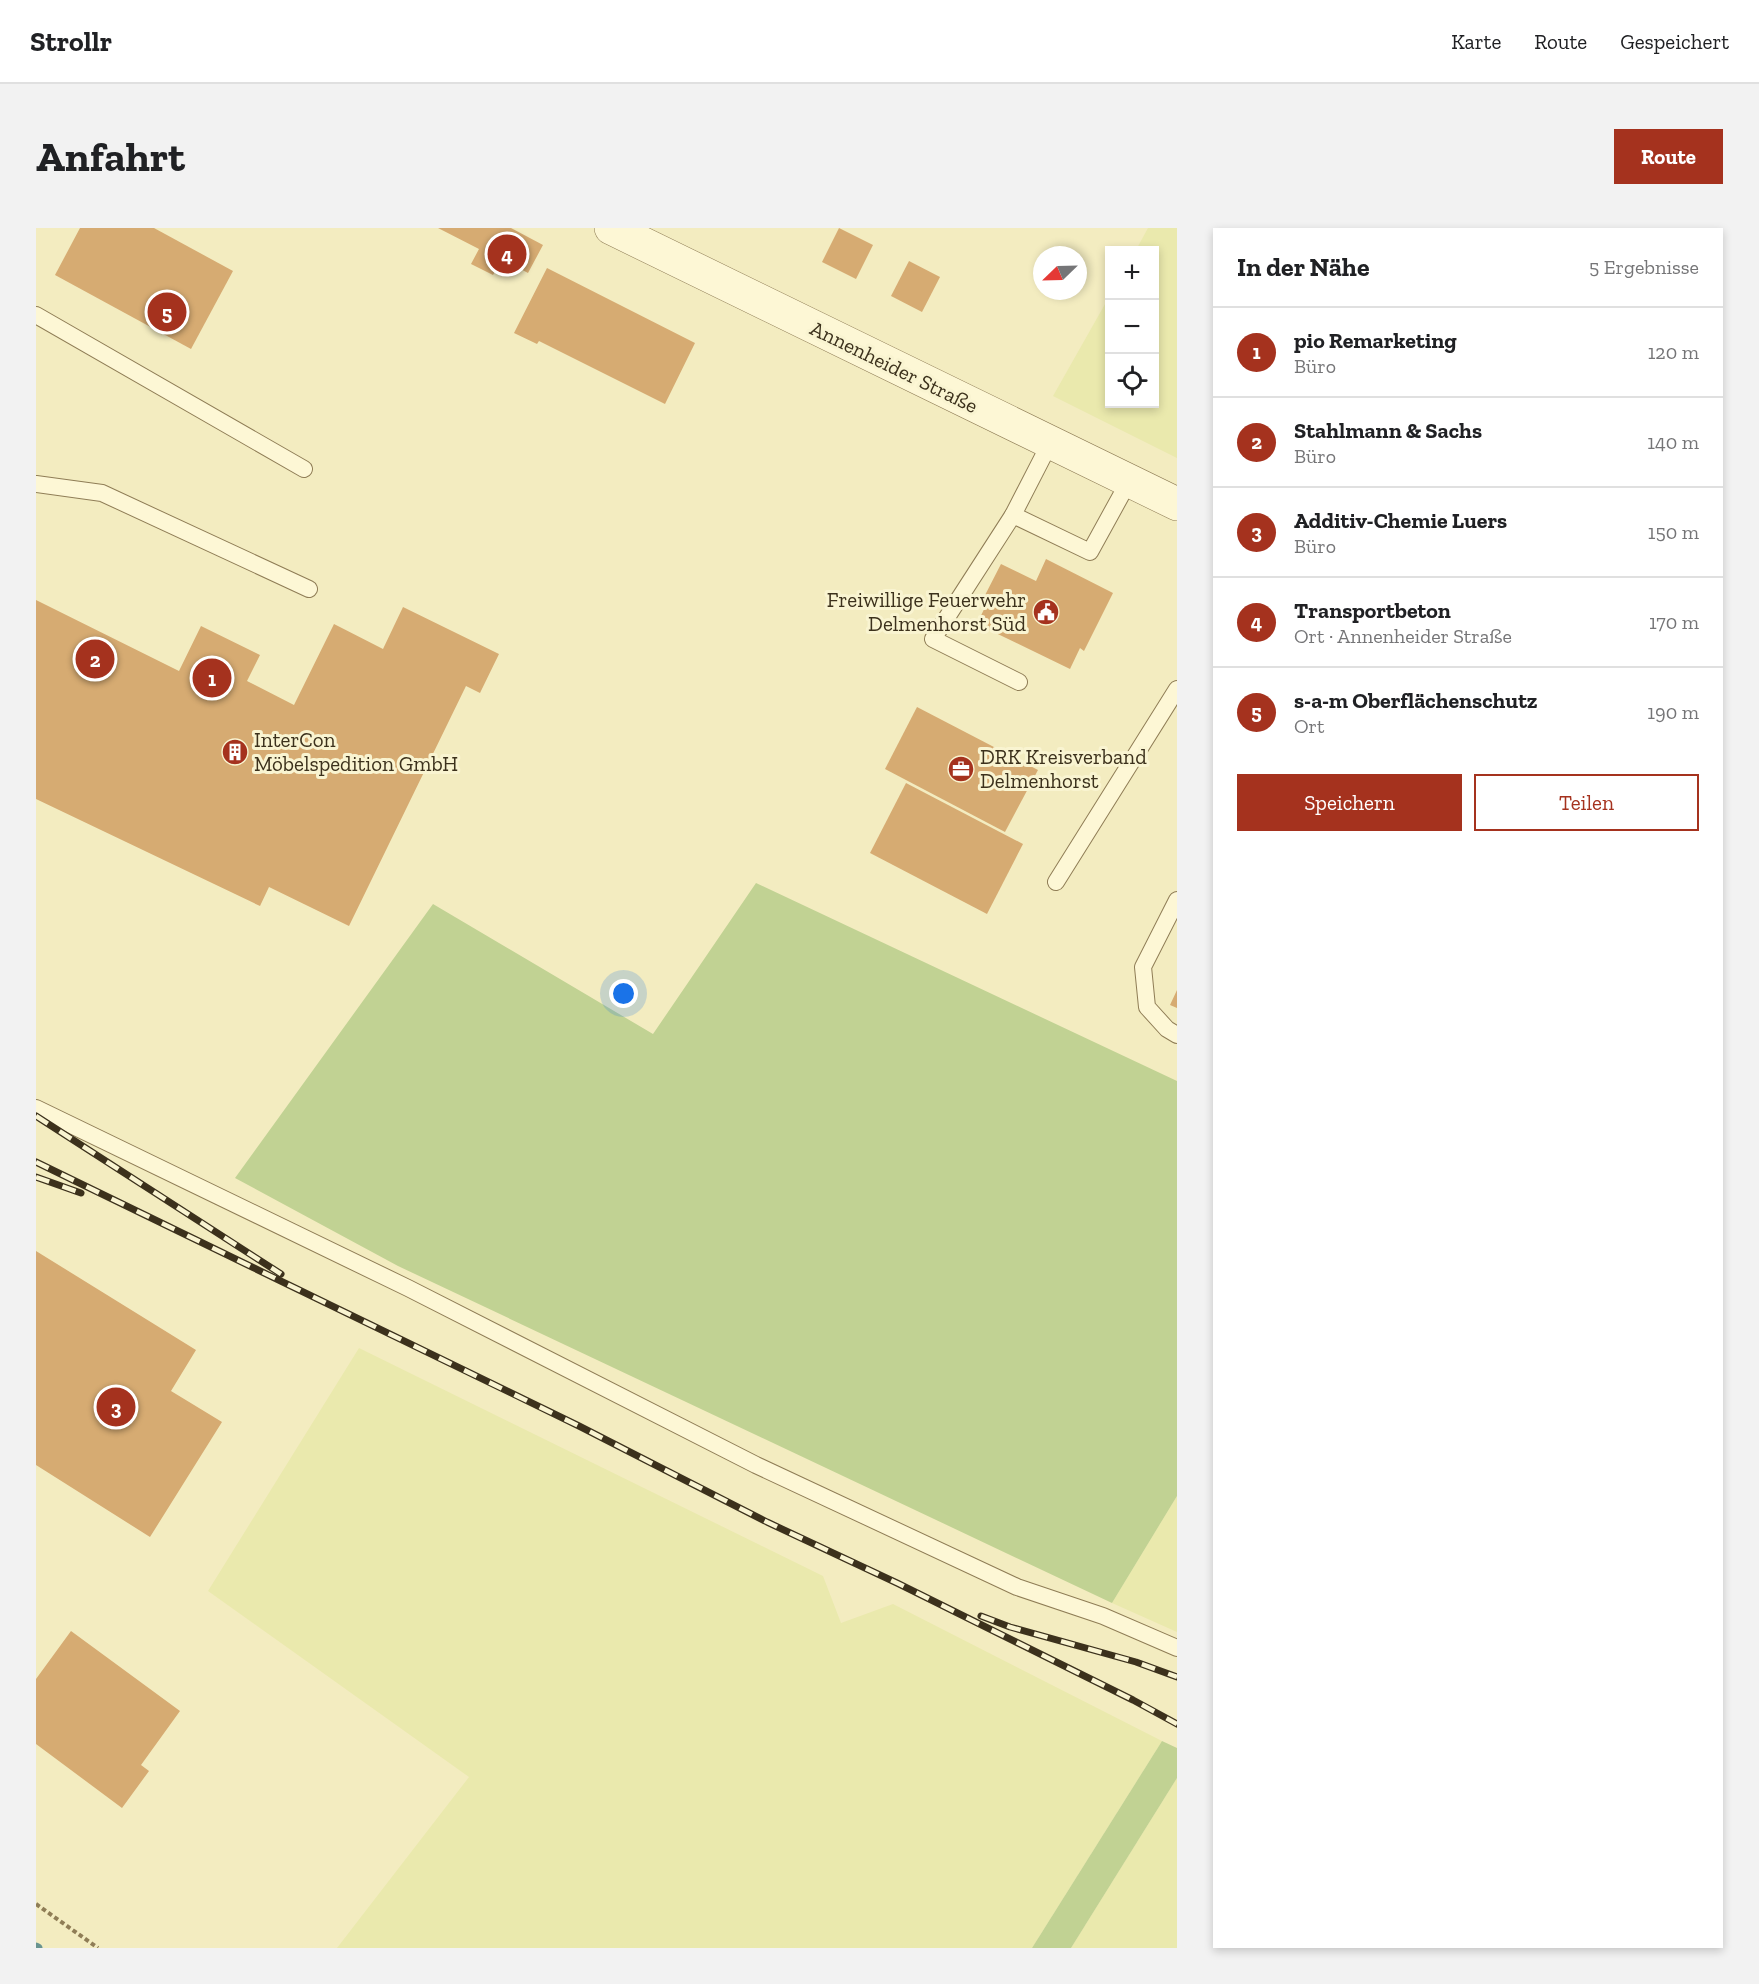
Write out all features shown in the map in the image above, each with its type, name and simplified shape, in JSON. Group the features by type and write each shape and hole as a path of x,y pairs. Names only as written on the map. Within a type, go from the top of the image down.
{"street":[{"name":"Annenheider Straße","path":"611,228 1177,504"}],"lane":[{"path":"36,315 304,469"},
{"path":"1019,681 933,639 1012,515 1050,442"},
{"path":"1012,515 1090,552 1129,481"},
{"path":"36,484 102,493 309,589"},
{"path":"1056,882 1177,689"},
{"path":"1177,900 1143,967 1147,1007 1167,1029 1177,1035"},
{"path":"36,1108 408,1288 756,1465 1017,1587 1103,1616 1177,1648"}],"path":[{"path":"36,1904 98,1948"}],"shaded area":[{"path":"1148,228 1177,228 1177,458 1053,396 1105,304 1105,408 1159,408 1159,246 1138,246"},
{"path":"359,1348 823,1576 841,1623 893,1604 1162,1741 1032,1948 337,1948 469,1777 208,1591"},
{"path":"1177,1496 1177,1632 1112,1603"},
{"path":"1177,1778 1177,1948 1071,1948"}],"green space":[{"path":"756,883 1177,1081 1177,1496 1112,1603 398,1266 235,1178 433,904 653,1034"},
{"path":"1162,1741 1177,1748 1177,1778 1071,1948 1032,1948"}],"building":[{"path":"80,228 154,228 233,271 191,349 55,275"},
{"path":"438,228 511,228 543,245 528,273 502,259 493,275 471,264 479,249"},
{"path":"839,228 873,245 856,279 822,262"},
{"path":"909,261 940,277 922,312 891,296"},
{"path":"547,268 695,343 665,404 539,341 537,344 514,333"},
{"path":"1046,559 1113,593 1084,651 1080,648 1070,669 977,624 987,603 982,601 1001,564 1036,581"},
{"name":"InterCon Möbelspedition GmbH","path":"36,600 179,671 201,626 260,655 247,681 294,705 334,624 383,649 403,607 499,654 480,693 466,686 349,926 269,887 260,906 36,799"},
{"name":"DRK Kreisverband Delmenhorst","path":"917,707 1038,770 1005,832 885,769"},
{"path":"906,783 1023,844 987,914 870,853"},
{"path":"1177,990 1177,1008 1170,1005"},
{"path":"36,1251 196,1350 171,1391 222,1422 150,1537 36,1465"},
{"path":"71,1631 180,1711 141,1765 149,1771 122,1808 36,1744 36,1679"}],"railway":[{"path":"36,1116 281,1274"},
{"path":"36,1162 579,1426 767,1522 897,1583 1177,1724"},
{"path":"36,1177 81,1193"},
{"path":"981,1616 1010,1627 1136,1662 1177,1677"}],"place":[{"name":"Transportbeton","path":"507,254"},
{"name":"s-a-m Oberflächenschutz","path":"167,312"},
{"name":"Freiwillige Feuerwehr Delmenhorst Süd","path":"1046,612"},
{"name":"Stahlmann & Sachs","path":"95,659"},
{"name":"pio Remarketing","path":"212,678"},
{"name":"InterCon Möbelspedition GmbH","path":"235,752"},
{"name":"DRK Kreisverband Delmenhorst","path":"961,769"},
{"name":"Additiv-Chemie Luers","path":"116,1407"}]}
